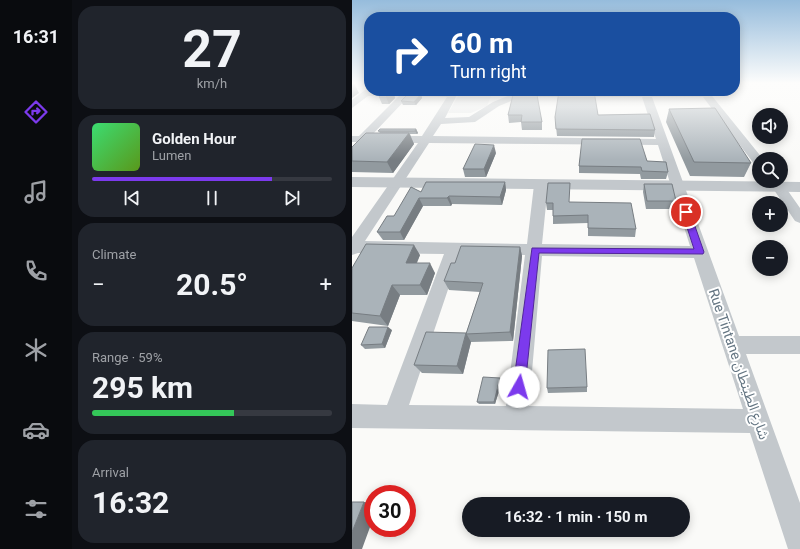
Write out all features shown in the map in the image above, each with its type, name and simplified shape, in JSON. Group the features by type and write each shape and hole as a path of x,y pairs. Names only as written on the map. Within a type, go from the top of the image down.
{"street":[{"path":"357,139 390,109"},
{"path":"352,248 446,109"},
{"path":"438,122 471,120 489,109"},
{"name":"Rue Tintane شارع الطينطان","path":"651,109 700,252 734,345 800,542"},
{"path":"716,109 752,153"},
{"path":"357,139 426,138 662,142"},
{"path":"352,182 677,186 752,184"},
{"path":"516,418 541,185"},
{"path":"788,186 800,187"},
{"path":"779,188 800,218"},
{"path":"352,248 700,252"},
{"path":"394,416 454,248"},
{"path":"734,345 800,345"},
{"path":"352,416 759,420"}],"shaded area":[{"path":"451,109 481,109 471,113 448,113"}],"building":[{"path":"510,109 540,109 542,122 521,122 522,115 508,115"},
{"path":"556,109 597,109 598,115 650,114 655,130 556,129"},
{"path":"669,109 715,109 751,163 694,162"},
{"path":"380,129 416,129 415,131 378,131"},
{"path":"366,133 409,133 387,162 352,161 352,147"},
{"path":"582,139 640,139 647,161 666,162 668,172 642,171 641,167 579,166"},
{"path":"475,144 494,145 484,169 463,169"},
{"path":"426,182 505,182 500,197 449,196 447,198 419,198 400,232 377,232 387,216 394,216 411,187 421,192"},
{"path":"548,183 570,183 569,202 631,203 636,229 588,228 588,215 553,216 553,203 546,203"},
{"path":"644,184 672,184 676,201 647,201"},
{"path":"366,244 414,245 406,263 430,263 420,285 392,285 380,316 352,313 352,268"},
{"path":"461,246 520,247 510,332 466,334 483,283 444,281 451,263 455,263"},
{"path":"369,327 388,327 382,344 361,345"},
{"path":"426,332 466,333 457,366 414,365"},
{"path":"585,349 587,387 547,388 548,350"},
{"path":"483,377 500,378 494,402 477,402"},
{"path":"352,502 364,502 352,532"}],"route":[{"path":"519,387 535,250 700,252 686,212"}]}
